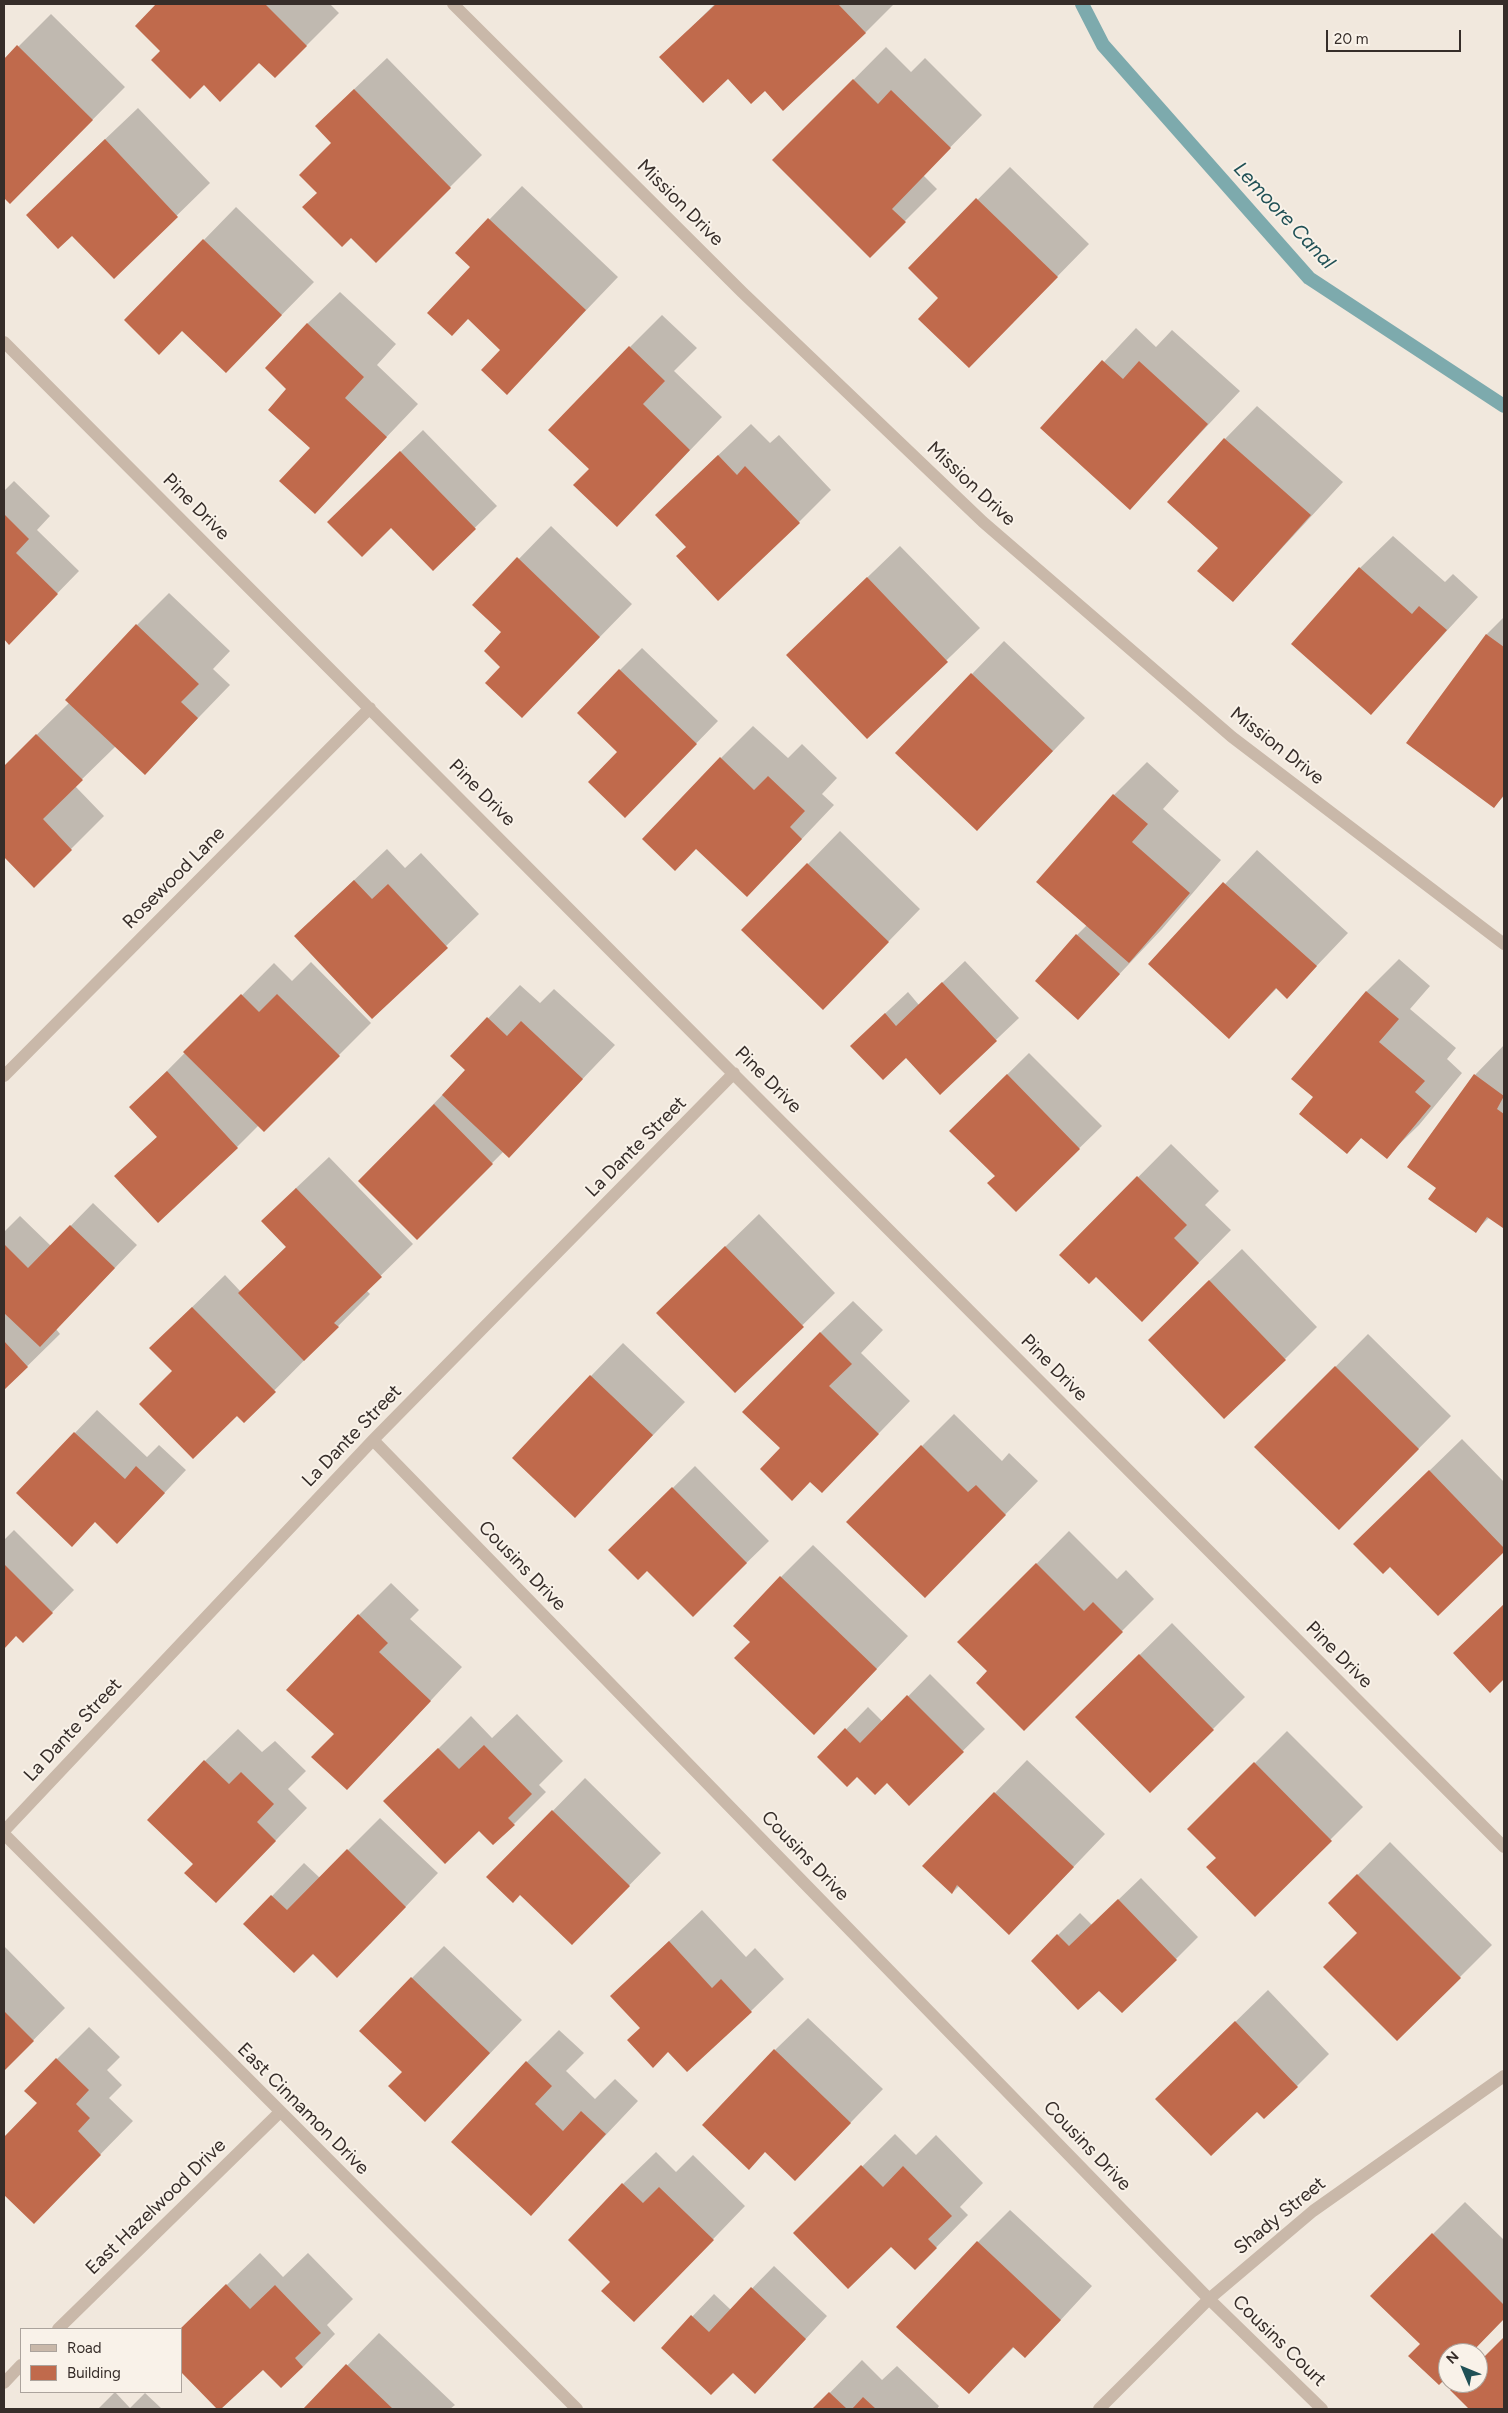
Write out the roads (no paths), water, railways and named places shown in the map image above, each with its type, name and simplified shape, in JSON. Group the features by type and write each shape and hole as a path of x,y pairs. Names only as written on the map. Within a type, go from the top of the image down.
{"street":[{"name":"Mission Drive","path":"454,4 742,292 983,522 1232,737 1504,944"},
{"name":"Pine Drive","path":"4,342 1504,1847"},
{"name":"Rosewood Lane","path":"4,1076 370,708"},
{"name":"La Dante Street","path":"4,1833 373,1440 734,1073"},
{"name":"Cousins Drive","path":"373,1440 1209,2299"},
{"name":"East Cinnamon Drive","path":"4,1833 577,2409"},
{"name":"Shady Street","path":"1099,2409 1209,2299 1313,2211 1504,2076"},
{"name":"East Hazelwood Drive","path":"59,2328 280,2112"},
{"name":"Cousins Court","path":"1209,2299 1322,2409"},
{"path":"4,2383 20,2366"}],"waterway":[{"name":"Lemoore Canal","path":"1082,4 1103,45 1309,278 1504,406"}]}
